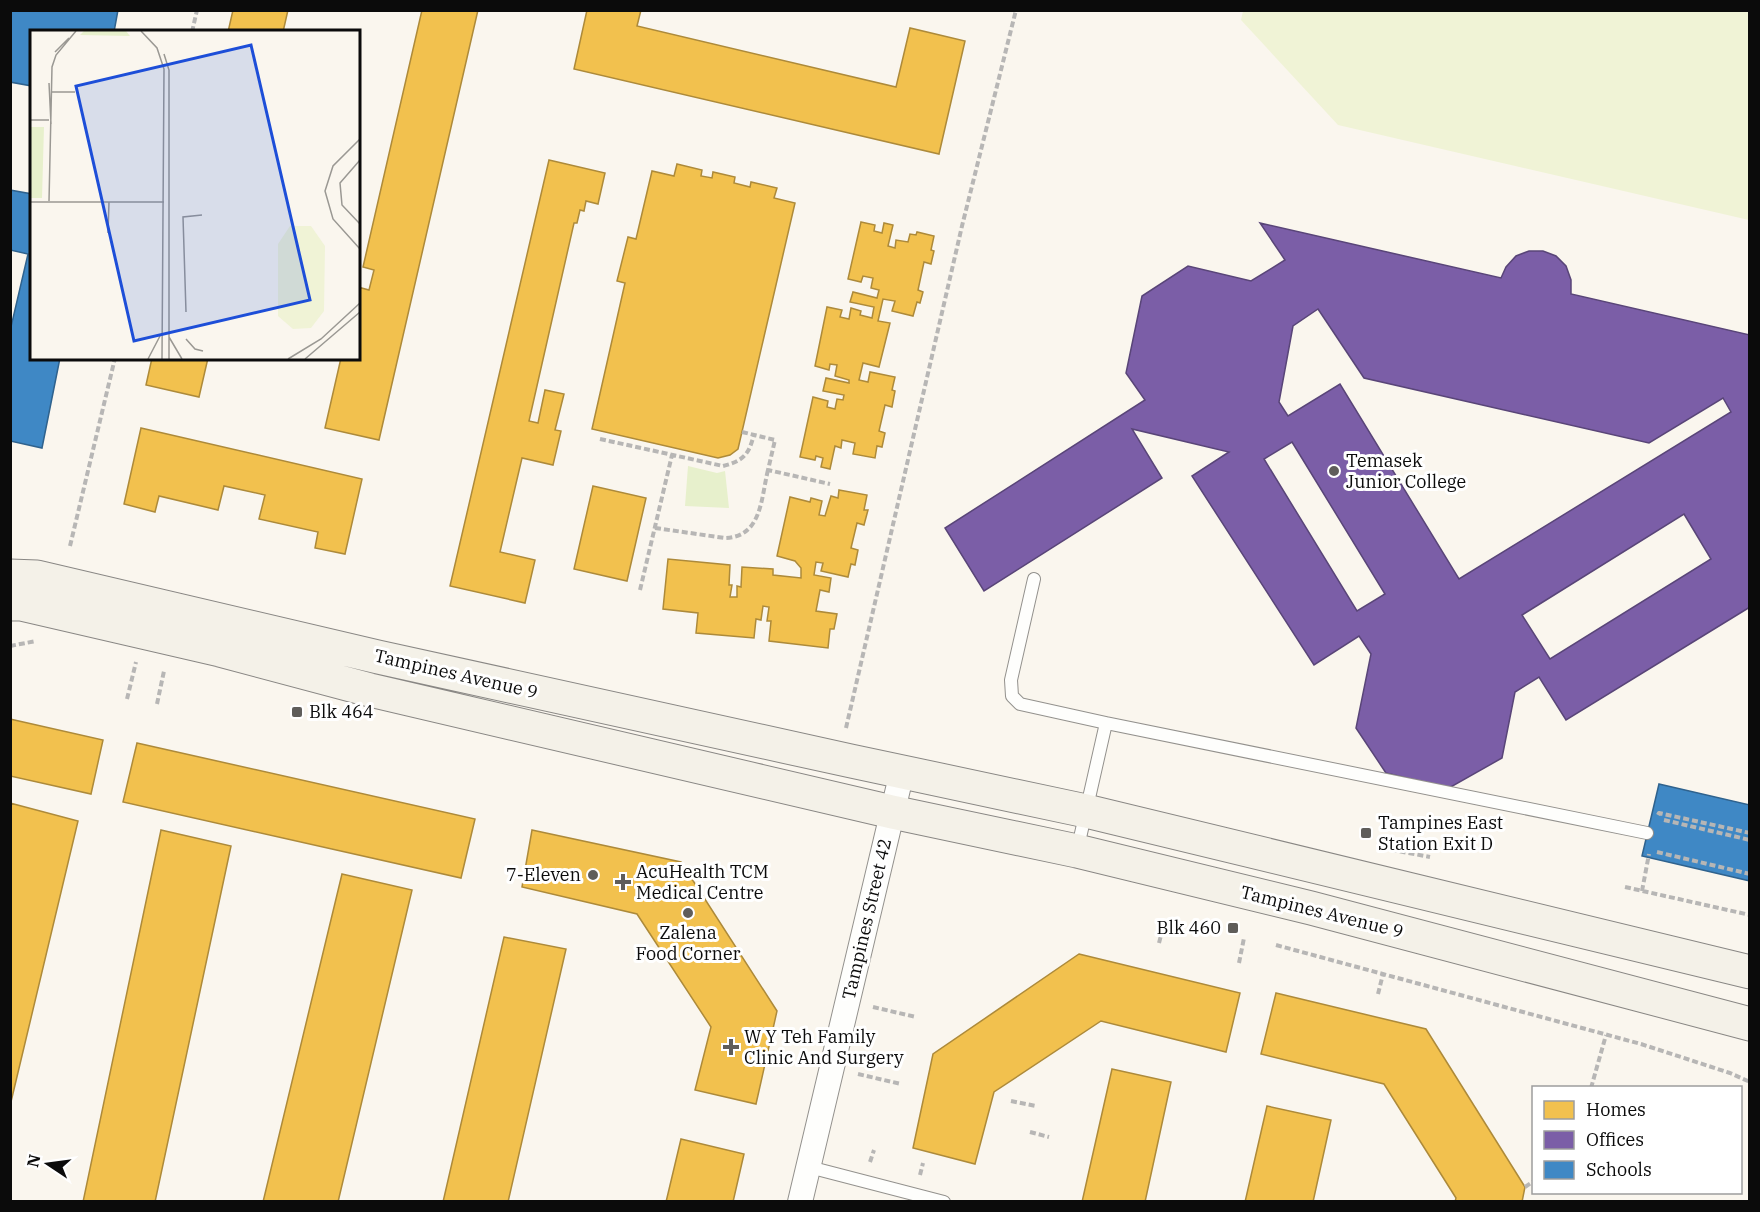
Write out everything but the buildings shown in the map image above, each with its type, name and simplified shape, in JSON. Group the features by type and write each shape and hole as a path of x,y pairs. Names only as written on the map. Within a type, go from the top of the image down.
{"main road":[{"name":"Tampines Avenue 9","path":"10,576 37,577 401,662 1086,811 1749,972"},
{"name":"Tampines Avenue 9","path":"10,604 21,604 144,632 370,690 892,812 1077,851 1311,908 1746,1025"}],"street":[{"path":"892,812 902,772"},
{"name":"Tampines Street 42","path":"800,1202 892,812"}],"lane":[{"path":"1034,579 1011,680 1012,696 1020,704 1647,833"},
{"path":"1077,851 1106,723"},
{"path":"809,1167 944,1202"}],"path":[{"path":"192,30 197,10"},
{"path":"845,728 962,226 1016,10"},
{"path":"70,546 115,360"},
{"path":"655,528 725,538 736,537 747,531 756,521 775,440 742,432"},
{"path":"600,439 723,466 736,463 746,455 754,435"},
{"path":"640,590 672,455"},
{"path":"768,470 830,484"},
{"path":"157,704 164,671"},
{"path":"1659,813 1749,833"},
{"path":"1657,819 1749,840"},
{"path":"1372,846 1430,857"},
{"path":"1641,891 1650,850 1749,874"},
{"path":"1625,887 1749,915"},
{"path":"1159,943 1165,920"},
{"path":"1239,963 1244,938"},
{"path":"1276,945 1663,1051 1730,1073 1749,1082"},
{"path":"1378,994 1383,974"},
{"path":"887,1011 916,1017"},
{"path":"1592,1086 1606,1035"},
{"path":"872,1077 901,1084"},
{"path":"1011,1101 1036,1106"},
{"path":"1030,1132 1049,1137"},
{"path":"870,1163 874,1150"},
{"path":"920,1176 923,1163"},
{"path":"1525,1187 1532,1182"}],"green space":[{"path":"1243,11 1749,11 1749,220 1338,125 1241,20"},
{"path":"688,466 717,473 725,471 729,508 685,506"}],"place":[{"name":"Temasek Junior College","path":"1334,471"},
{"name":"Blk 464","path":"297,712"},
{"name":"Tampines East Station Exit D","path":"1366,833"},
{"name":"7-Eleven","path":"593,875"},
{"name":"AcuHealth TCM Medical Centre","path":"623,882"},
{"name":"Zalena Food Corner","path":"688,913"},
{"name":"Blk 460","path":"1233,928"},
{"name":"W Y Teh Family Clinic And Surgery","path":"731,1047"}]}
